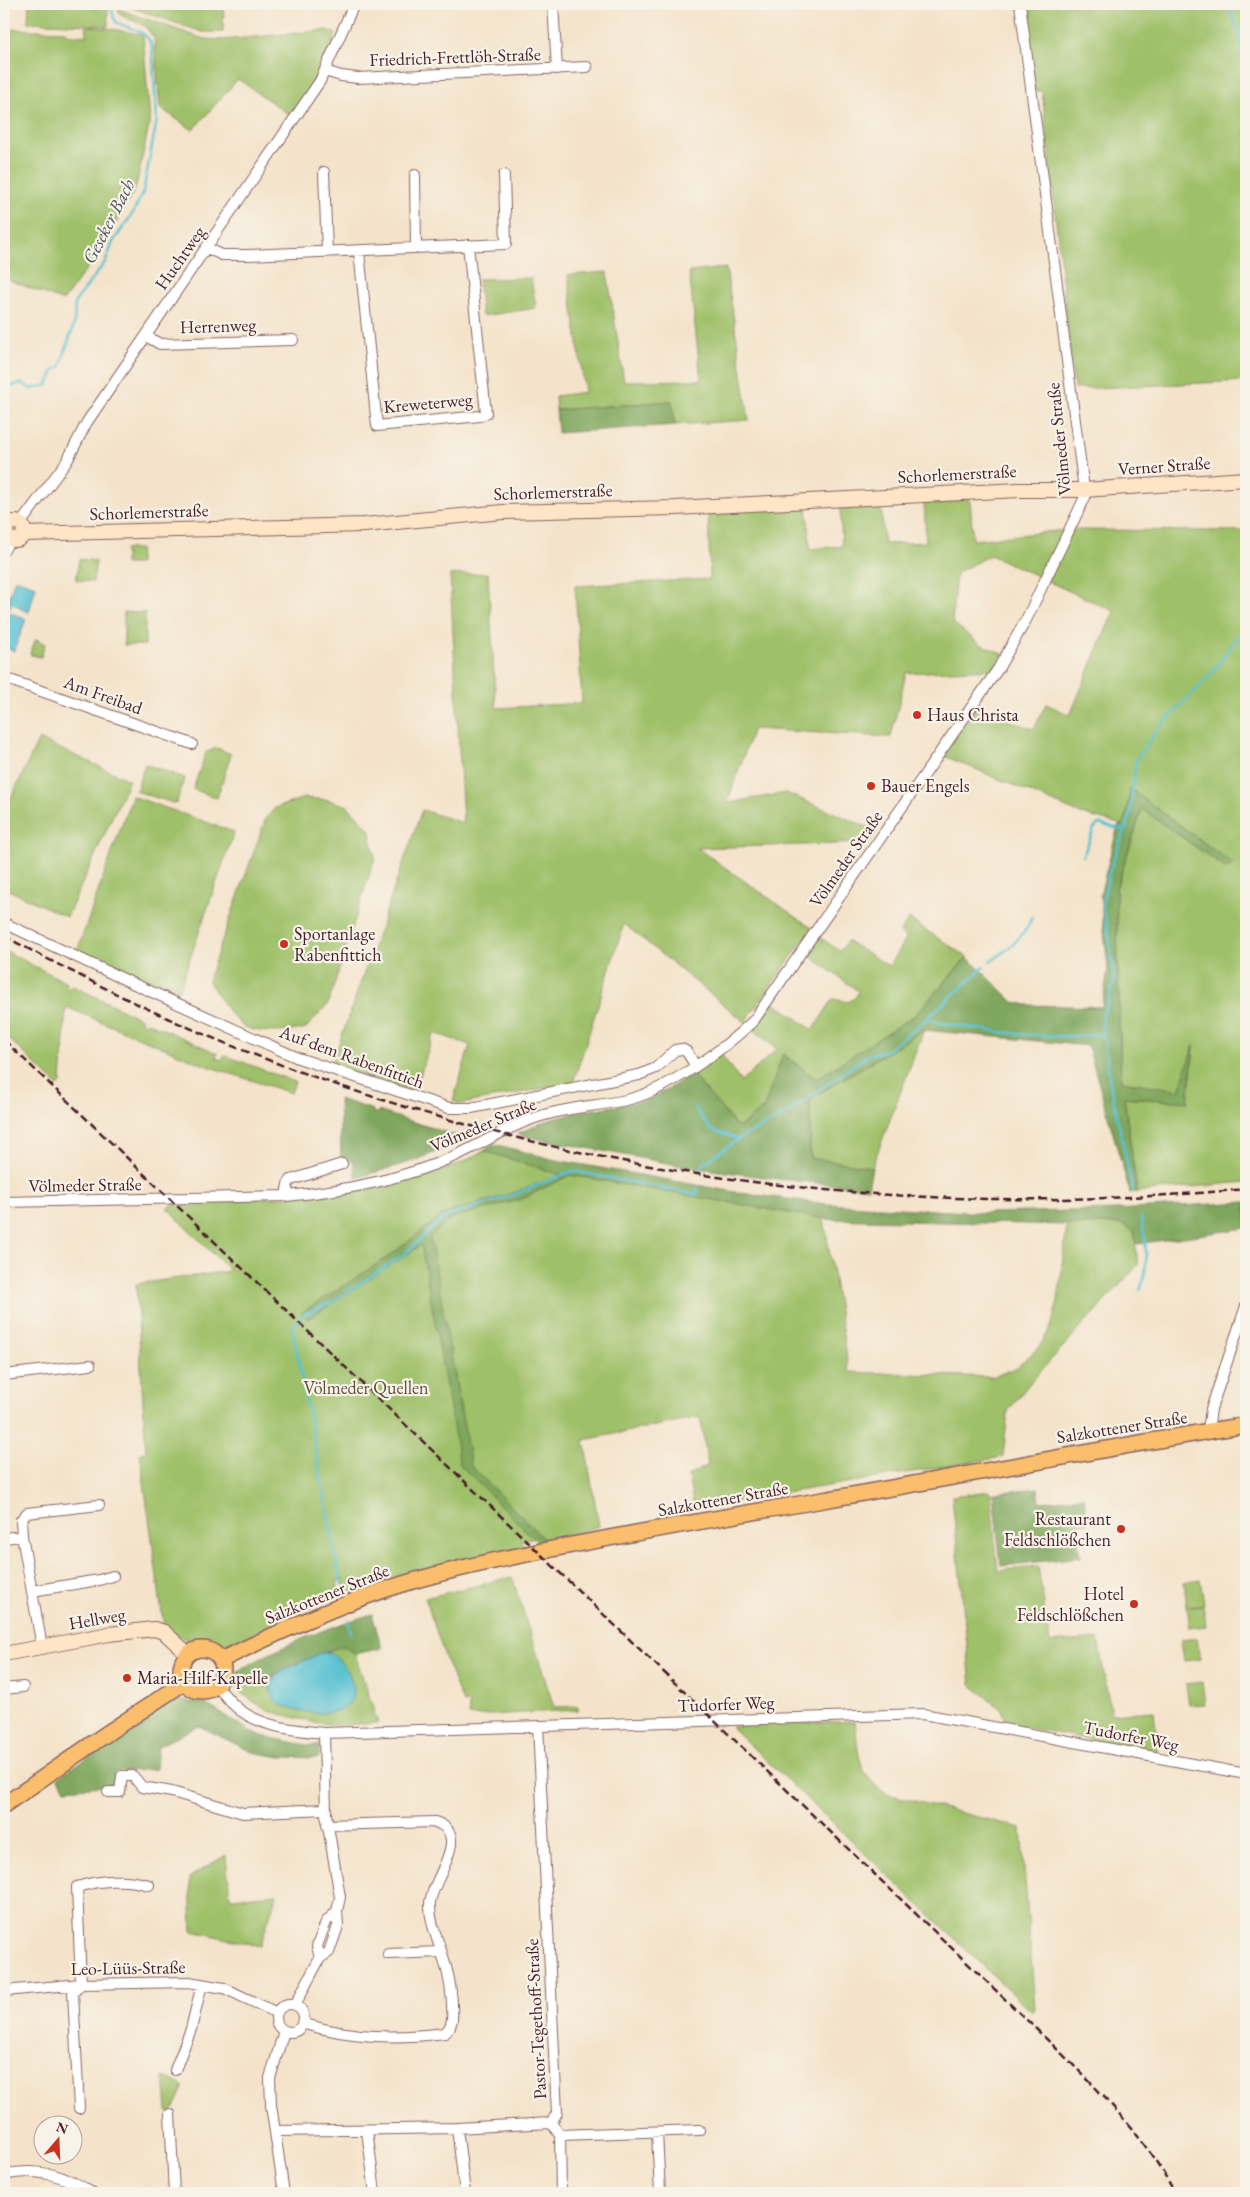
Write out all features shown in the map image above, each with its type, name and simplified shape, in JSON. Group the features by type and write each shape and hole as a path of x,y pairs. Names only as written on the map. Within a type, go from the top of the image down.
{"main road":[{"name":"Salzkottener Straße","path":"221,1660 304,1620 379,1592 414,1581 488,1563 618,1536 899,1487 1046,1458 1246,1425"},
{"path":"206,1650 216,1654 221,1660 223,1671 221,1680 216,1686 200,1691 193,1690 181,1675 182,1664 188,1654 193,1651 206,1650"},
{"path":"4,1805 185,1682"}],"street":[{"name":"Huchtweg","path":"11,534 67,461 87,422 289,129 325,71 354,4"},
{"path":"553,4 557,69"},
{"name":"Völmeder Straße","path":"4,1202 286,1196 332,1192 415,1172 455,1156 508,1129 540,1116 573,1108 627,1100 652,1092 695,1065 741,1032 763,1008 998,669 1026,620 1085,497 1020,4"},
{"name":"Friedrich-Frettlöh-Straße","path":"325,71 341,76 358,78 587,67"},
{"path":"324,172 327,252"},
{"path":"415,175 416,248"},
{"path":"207,248 222,255 506,244 504,175"},
{"name":"Kreweterweg","path":"359,251 377,426 480,416 486,413 468,245"},
{"name":"Herrenweg","path":"146,336 160,344 293,340"},
{"name":"Verner Straße","path":"1084,490 1246,479"},
{"name":"Schorlemerstraße","path":"11,534 338,526 418,521 503,512 675,508 1000,490 1084,490"},
{"name":"Am Freibad","path":"4,678 192,744"},
{"name":"Auf dem Rabenfittich","path":"4,922 132,983 298,1058 449,1108 472,1108 639,1076 656,1068 675,1050 682,1049 687,1052 695,1065"},
{"path":"286,1196 288,1184 291,1180 342,1164"},
{"path":"1208,1432 1211,1409 1246,1306"},
{"path":"4,1375 90,1365"},
{"path":"42,1647 22,1536 21,1520 27,1513 99,1505"},
{"path":"4,1538 22,1536"},
{"path":"32,1591 100,1580 112,1576"},
{"name":"Hellweg","path":"4,1654 109,1634 154,1629 164,1632 188,1654"},
{"name":"Tudorfer Weg","path":"216,1686 236,1707 260,1721 289,1729 324,1733 923,1714 1246,1774"},
{"path":"4,1689 23,1687"},
{"name":"Pastor-Tegethoff-Straße","path":"276,2131 457,2128 551,2123 557,2113 538,1726"},
{"path":"295,2005 320,1958 329,1952 338,1926 337,1911 340,1897 325,1809 324,1733"},
{"path":"108,1792 120,1792 122,1776 133,1776 142,1787 172,1792 243,1813 325,1809"},
{"path":"305,2024 349,2035 445,2032 450,2027 453,2012 448,1973 441,1952 430,1902 433,1890 449,1853 451,1837 448,1829 435,1822 327,1825"},
{"path":"79,2108 73,1993 81,1984 77,1887 92,1882 137,1881 149,1885"},
{"path":"388,1954 441,1952"},
{"name":"Leo-Lüüs-Straße","path":"4,1991 81,1984 173,1981 224,1988 277,2013"},
{"path":"175,2070 191,2029 202,1984"},
{"path":"286,2004 295,2005 301,2008 305,2017 305,2024 299,2030 292,2032 284,2031 276,2021 277,2013 286,2004"},
{"path":"284,2031 270,2078 271,2105 284,2193"},
{"path":"170,2114 174,2193"},
{"path":"551,2123 560,2135 561,2193"},
{"path":"457,2128 465,2193"},
{"path":"367,2130 375,2193"},
{"path":"560,2135 699,2130"},
{"path":"657,2132 660,2193"},
{"path":"4,2175 13,2173 42,2173 62,2176 92,2193"}],"green space":[{"path":"29,4 108,4 108,26 28,22"},
{"path":"121,4 224,4 223,32 202,32"},
{"path":"1023,4 1246,4 1246,381 1074,389 1042,91 1035,91"},
{"path":"118,9 204,39 223,40 327,30 336,34 319,74 291,116 238,79 193,130 160,108 154,38 145,26 120,15"},
{"path":"86,26 143,35 150,121 136,187 101,249 63,301 4,278 4,29 66,31 66,34 86,36"},
{"path":"726,268 749,420 675,425 671,401 556,410 555,396 585,392 568,275 607,272 624,381 701,380 689,272"},
{"path":"531,278 536,308 482,316 478,279"},
{"path":"672,401 675,425 558,433 556,410"},
{"path":"970,499 973,540 1065,530 1042,578 990,555 956,573 952,622 980,644 1003,654 994,669 906,673 891,737 753,729 727,803 786,793 877,831 869,843 697,848 812,928 745,1022 624,924 573,1083 460,1104 453,1101 470,1045 434,1033 415,1091 331,1066 422,810 463,823 450,575 488,573 496,708 582,703 575,586 710,579 708,510 807,504 810,549 842,546 840,505 881,503 884,544 926,542 924,501"},
{"path":"1071,530 1246,531 1246,1182 1137,1192 1124,1097 1188,1102 1194,1048 1179,1090 1121,1081 1116,889 1142,809 1227,869 1232,863 1130,790 1126,818 1123,825 1081,814 942,755 975,709 1034,729 1046,704 1070,715 1114,611 1047,581"},
{"path":"125,549 140,549 139,564 125,564"},
{"path":"79,559 96,561 93,582 76,580"},
{"path":"124,612 145,613 145,645 124,645"},
{"path":"36,639 45,644 41,657 31,655 30,653"},
{"path":"39,739 129,780 67,917 4,888 4,813"},
{"path":"217,748 231,754 217,798 193,789 206,752"},
{"path":"145,764 185,778 176,804 136,791"},
{"path":"1130,789 1232,863 1227,869 1142,809 1116,889 1121,1081 1179,1090 1194,1045 1188,1102 1124,1097 1137,1192 1130,1193 1088,1046 924,1030 810,1099 810,1158 872,1167 868,1188 778,1179 683,1166 523,1136 518,1133 546,1121 577,1112 645,1101 692,1074 738,1128 764,1108 783,1054 816,1079 915,1015 967,957 1014,1002 1028,1005 1102,1007 1108,968 1100,895 1118,826 1123,825 1126,818"},
{"path":"132,796 234,832 179,990 76,954"},
{"name":"Sportanlage Rabenfittich","path":"304,798 329,800 348,806 369,829 375,857 328,1004 305,1029 276,1032 254,1030 247,1028 237,1020 208,980 266,818 275,808"},
{"path":"909,919 967,957 915,1015 816,1079 783,1054 764,1108 738,1128 692,1074 721,1054 741,1082 777,1049 754,1031 773,1002 813,1030 833,999 848,1002 856,997 858,991 807,954 819,937 840,951 847,941 889,966 906,939 900,932"},
{"path":"4,950 67,983 66,986 70,987 71,985 142,1019 141,1022 145,1024 147,1022 217,1053 216,1058 222,1060 224,1055 295,1082 291,1093 207,1066 66,1007 61,1083 58,1086 4,1034"},
{"path":"924,1030 872,1167 810,1158 810,1099"},
{"path":"339,1099 373,1110 376,1114 378,1111 468,1139 414,1161 356,1178 353,1161 341,1160"},
{"path":"494,1144 556,1160 741,1193 827,1204 986,1213 1116,1210 1246,1202 1246,1228 1137,1244 1134,1231 1122,1224 1067,1225 824,1219 570,1175 520,1200 454,1217 430,1237 471,1466 546,1541 538,1543 460,1465 421,1245 308,1319 301,1313 388,1257 444,1214 516,1192 561,1175 484,1151"},
{"name":"Völmeder Quellen","path":"484,1151 824,1219 849,1372 992,1377 1016,1368 1040,1346 1051,1327 1058,1301 1067,1225 1123,1224 1134,1231 1138,1265 1028,1385 1008,1411 1003,1457 694,1508 688,1476 708,1465 700,1417 584,1440 599,1526 546,1541 542,1537 520,1541 526,1548 435,1566 345,1592 343,1579 337,1581 339,1594 220,1649 215,1638 211,1649 191,1642 164,1628 140,1453 146,1452 136,1284 230,1271 167,1208 175,1204 364,1191 414,1181 459,1164"},
{"path":"1038,1488 1040,1502 1084,1497 1087,1524 1076,1525 1080,1557 1001,1566 993,1493"},
{"path":"990,1491 998,1571 1038,1566 1050,1643 1098,1639 1111,1714 1154,1711 1158,1752 1007,1724 1002,1709 971,1685 952,1496"},
{"path":"512,1577 554,1707 578,1706 578,1710 469,1716 468,1702 463,1703 425,1598"},
{"path":"1200,1579 1204,1604 1187,1606 1184,1582"},
{"path":"1203,1605 1206,1626 1190,1628 1187,1607"},
{"path":"372,1614 382,1648 355,1654 344,1646 320,1653 262,1680 248,1682 238,1671 304,1638"},
{"path":"1197,1638 1200,1659 1184,1661 1181,1640"},
{"path":"344,1645 355,1654 378,1723 337,1725 312,1722 268,1711 238,1691 238,1671 249,1682 275,1675 271,1681 348,1705 352,1692 330,1652 325,1652"},
{"path":"1202,1682 1205,1704 1189,1705 1186,1684"},
{"path":"175,1700 204,1703 257,1735 306,1745 319,1745 319,1758 280,1757 252,1752 199,1726 158,1746 156,1769 114,1772 114,1785 65,1789 58,1777"},
{"path":"855,1721 859,1754 864,1771 877,1787 887,1794 1021,1828 1035,2009 1032,2012 731,1727"},
{"path":"226,1855 230,1898 277,1894 260,1946 192,1931 190,1877"},
{"path":"164,2076 184,2086 172,2112 167,2111"}],"water":[{"path":"15,579 36,586 29,612 12,602 8,612 26,619 14,651 4,647 4,611"},
{"path":"329,1652 340,1662 352,1684 352,1698 348,1705 342,1710 322,1713 289,1708 274,1700 270,1689 275,1675 320,1653"}],"waterway":[{"name":"Geseker Bach","path":"4,388 22,383 31,389 48,385 54,370 60,367 74,324 75,302 106,261 113,242 133,213 143,192 157,120 152,47 150,41 142,33 116,22 112,12 114,4"},
{"path":"1228,4 1241,39 1243,88 1246,102"},
{"path":"1133,1192 1111,1088 1103,1034 1102,1018 1114,983 1111,947 1102,904 1110,869 1129,819 1136,760 1155,732 1212,673 1246,625"},
{"path":"1083,856 1098,824 1124,830"},
{"path":"990,962 1020,937 1032,917"},
{"path":"925,1020 984,967"},
{"path":"701,1172 703,1164 740,1138 783,1116 868,1055 888,1050 925,1020 991,1031 1037,1035 1082,1036 1103,1034"},
{"path":"694,1107 711,1130 738,1139"},
{"path":"341,1584 292,1327 302,1315 332,1302 405,1254 444,1217 518,1193 573,1171 697,1195 698,1187"},
{"path":"1140,1290 1146,1263 1146,1245 1141,1218"},
{"path":"348,1620 351,1634"}],"railway":[{"path":"4,936 141,1006 197,1031 349,1089 474,1127 600,1156 726,1178 855,1192 984,1199 1114,1198 1246,1189"},
{"path":"4,1040 1057,2049 1122,2116 1150,2153 1175,2193"}],"place":[{"name":"Haus Christa","path":"917,715"},
{"name":"Bauer Engels","path":"871,786"},
{"name":"Sportanlage Rabenfittich","path":"284,944"},
{"name":"Restaurant Feldschlößchen","path":"1121,1529"},
{"name":"Hotel Feldschlößchen","path":"1134,1604"},
{"name":"Maria-Hilf-Kapelle","path":"127,1678"}]}
